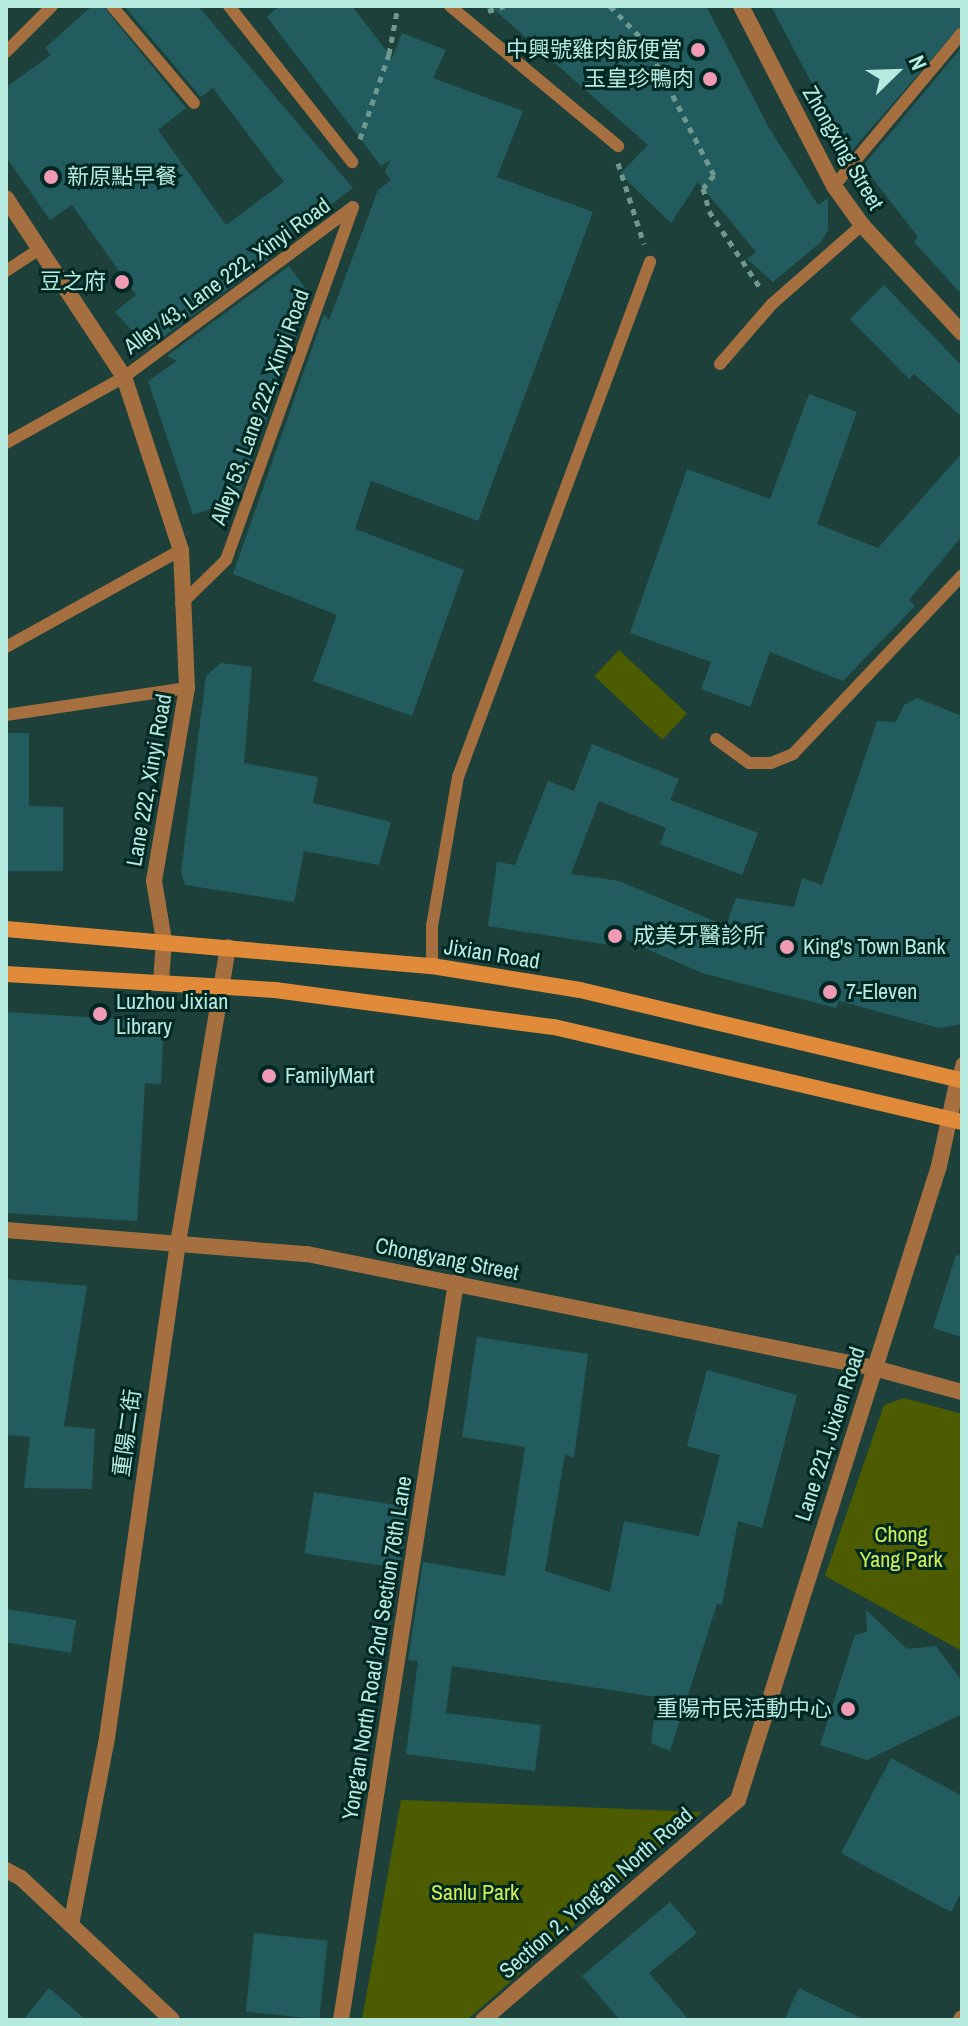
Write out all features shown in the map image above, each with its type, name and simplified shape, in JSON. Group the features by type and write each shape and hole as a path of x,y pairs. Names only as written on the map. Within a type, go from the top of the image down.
{"main road":[{"name":"Jixian Road","path":"6,929 432,966 733,1022 961,1074"},
{"path":"6,974 275,990 554,1027 956,1120"}],"street":[{"name":"Zhongxing Street","path":"741,6 834,186 862,225 962,333"},
{"name":"Lane 222, Xinyi Road","path":"6,198 124,377 181,550 187,688 154,881 164,941 161,982"},
{"name":"重陽二街","path":"71,1925 107,1738 178,1243 228,947"},
{"name":"Lane 221, Jixien Road","path":"738,1800 956,1120 961,1074"},
{"name":"Chongyang Street","path":"6,1230 307,1254 874,1368 962,1392"},
{"name":"Yong'an North Road 2nd Section 76th Lane","path":"341,2020 456,1282"},
{"name":"Section 2, Yong'an North Road","path":"483,2020 738,1800"},
{"path":"6,1870 71,1925 172,2020"}],"lane":[{"path":"6,52 52,6"},
{"path":"112,6 194,103"},
{"path":"229,6 352,162"},
{"path":"450,6 618,146"},
{"path":"834,186 962,33"},
{"name":"Alley 43, Lane 222, Xinyi Road","path":"6,443 124,377 353,207"},
{"name":"Alley 53, Lane 222, Xinyi Road","path":"181,604 226,560 353,207"},
{"path":"720,364 772,304 862,225"},
{"path":"6,271 41,248"},
{"path":"432,966 432,926 458,777 650,262"},
{"path":"6,647 181,550"},
{"path":"716,739 749,763 771,763 793,754 962,575"},
{"path":"6,715 187,688"}],"path":[{"path":"352,162 389,54 396,6"},
{"path":"610,6 645,42 714,175 703,188 709,211 772,304"},
{"path":"618,146 618,174 650,262"}],"green space":[{"path":"619,650 687,713 662,740 594,676"},
{"name":"Chong Yang Park","path":"904,1398 962,1414 962,1651 825,1576 884,1405"},
{"name":"Sanlu Park","path":"401,1800 702,1812 467,2020 362,2020"}],"building":[{"path":"92,6 103,6 186,108 158,130 226,225 284,182 213,88 201,97 124,6 198,6 353,188 275,247 278,252 148,348 115,312 136,295 72,205 50,220 6,157 6,87 51,55 45,48"},
{"path":"279,6 352,6 392,58 402,33 446,50 433,78 523,111 497,177 593,212 478,521 371,481 355,529 464,570 412,716 313,681 337,615 233,574 324,314 329,320 378,190 391,180 385,172 390,160 381,166 267,17"},
{"path":"490,6 706,6 769,128 818,205 828,198 828,230 821,242 773,282 747,259 756,252 698,182 671,223 620,174 648,145"},
{"path":"771,6 962,6 962,24 849,154"},
{"path":"962,47 962,295 914,242 918,237 863,166"},
{"path":"289,266 311,296 238,499 193,515 148,381 177,361 167,356"},
{"path":"884,285 962,366 962,417 914,374 909,379 850,319"},
{"path":"809,394 857,412 817,524 878,548 962,453 962,536 909,600 915,606 843,681 770,652 750,707 701,689 711,662 630,633 687,469 770,499"},
{"path":"221,663 252,667 244,763 318,777 313,803 391,822 379,865 304,851 294,902 185,885 181,872 206,676"},
{"path":"917,698 962,716 962,1024 939,1028 839,1001 836,1008 702,973 617,936 616,946 488,926 497,862 515,865 548,781 574,791 592,744 679,779 670,800 758,833 742,875 660,844 666,828 599,801 571,874 619,881 726,926 736,898 794,907 802,878 822,885 877,721 896,722 904,705"},
{"path":"6,733 29,733 29,806 63,807 63,871 6,871"},
{"path":"6,1012 164,1022 161,1084 145,1083 137,1221 6,1213"},
{"path":"956,1255 962,1256 962,1337 933,1328"},
{"path":"6,1279 87,1286 64,1426 95,1429 92,1489 24,1488 30,1437 6,1435"},
{"path":"477,1337 588,1354 574,1458 565,1454 545,1571 610,1592 624,1521 699,1536 720,1455 687,1446 707,1370 797,1395 762,1528 738,1521 722,1605 717,1604 670,1751 651,1743 657,1697 452,1666 446,1713 541,1725 535,1771 406,1754 418,1661 408,1660 423,1562 505,1576 525,1447 462,1437"},
{"path":"314,1492 410,1507 400,1568 304,1553"},
{"path":"6,1609 76,1620 71,1653 6,1642"},
{"path":"866,1610 907,1649 936,1646 962,1681 962,1714 867,1760 820,1745 855,1635 867,1632"},
{"path":"891,1758 962,1796 962,1891 951,1912 841,1853"},
{"path":"670,1902 697,1933 649,1973 689,2020 620,2020 582,1976"},
{"path":"254,1933 328,1941 319,2019 246,2012"},
{"path":"49,1988 86,2020 23,2020"},
{"path":"799,1988 865,2020 784,2020"}],"place":[{"name":"中興號雞肉飯便當","path":"698,50"},
{"name":"玉皇珍鴨肉","path":"710,79"},
{"name":"新原點早餐","path":"51,177"},
{"name":"豆之府","path":"122,282"},
{"name":"成美牙醫診所","path":"615,936"},
{"name":"King's Town Bank","path":"787,947"},
{"name":"7-Eleven","path":"830,992"},
{"name":"Luzhou Jixian Library","path":"100,1014"},
{"name":"FamilyMart","path":"269,1076"},
{"name":"重陽市民活動中心","path":"848,1709"}]}
